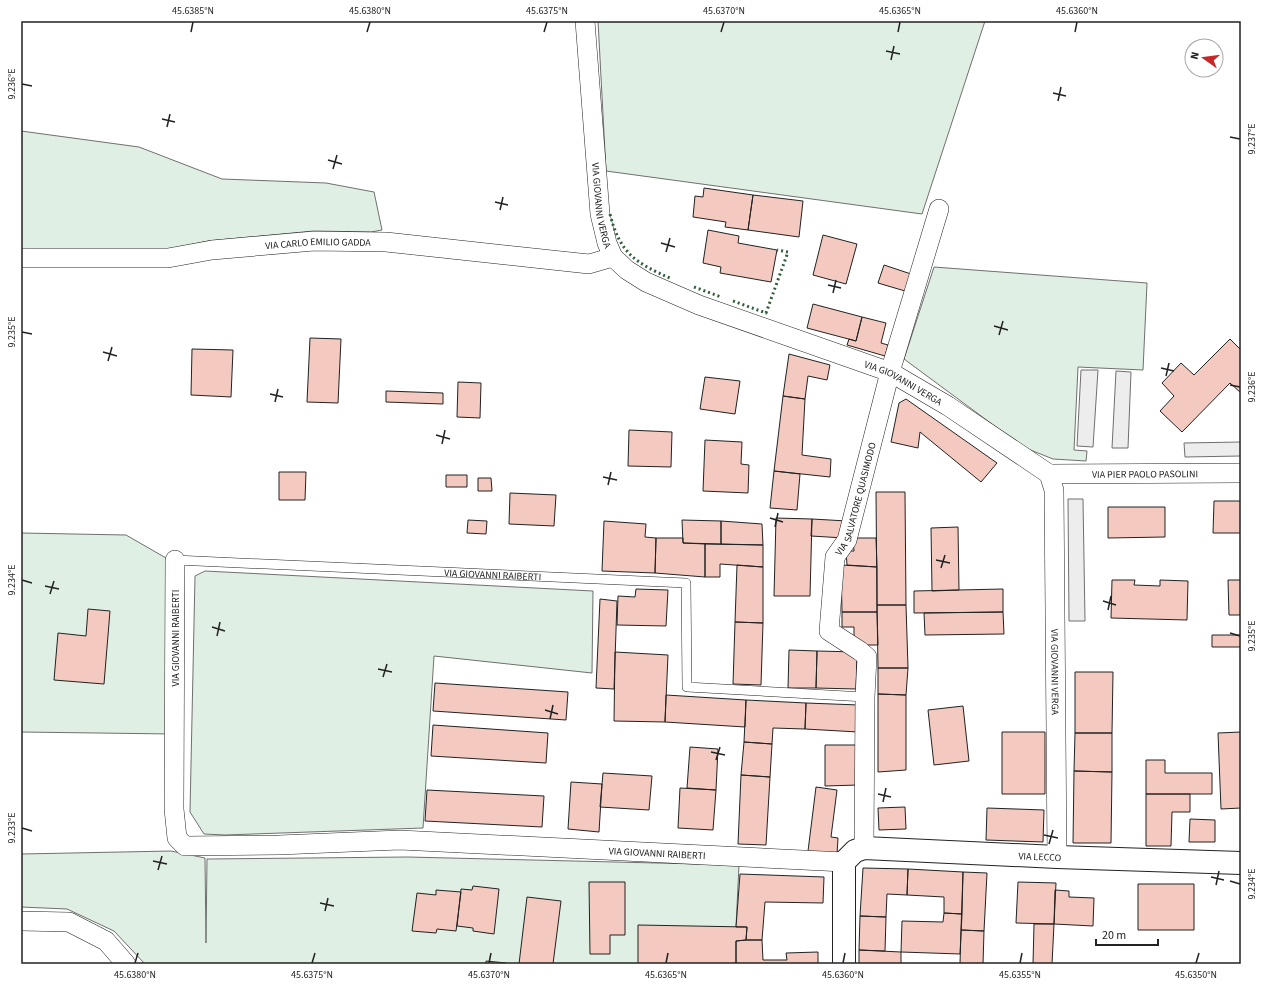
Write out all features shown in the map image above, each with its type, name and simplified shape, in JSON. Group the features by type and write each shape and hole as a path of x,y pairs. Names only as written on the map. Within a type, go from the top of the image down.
{"street":[{"name":"VIA GIOVANNI VERGA","path":"585,21 600,214 607,243 613,257 627,270 670,293 890,372 948,406 1050,474 1054,490 1057,857"},
{"name":"VIA SALVATORE QUASIMODO","path":"864,848 864,697 867,658 860,651 829,631 835,557 847,540 890,372 939,209"},
{"name":"VIA CARLO EMILIO GADDA","path":"21,258 168,258 212,250 314,241 386,242 589,264 613,257"},
{"name":"VIA PIER PAOLO PASOLINI","path":"1050,474 1241,473"},
{"name":"VIA GIOVANNI RAIBERTI","path":"175,560 174,809 177,838 184,846 271,845 400,840 844,862"},
{"name":"VIA LECCO","path":"864,848 1057,857 1241,862"},
{"path":"844,964 844,862 855,852 864,848"},
{"path":"21,921 69,922 106,941 126,964"}],"lane":[{"name":"VIA GIOVANNI RAIBERTI","path":"175,560 686,583 687,687 864,697"}],"green space":[{"path":"598,21 985,21 922,214 606,171"},
{"path":"21,131 139,147 222,179 326,183 374,192 382,230 371,232 314,231 208,241 170,249 21,249"},
{"path":"934,267 1147,283 1143,370 1078,367 1074,450 1087,451 1086,461 1053,459 1023,447 904,359"},
{"path":"21,533 126,535 180,566 173,734 21,732"},
{"path":"205,571 593,591 592,673 434,656 423,828 225,835 204,834 190,812 195,576"},
{"path":"171,851 205,858 206,943 207,859 408,857 739,865 736,927 638,964 145,964 114,931 67,909 21,907 21,854"}],"shaded area":[{"path":"1081,370 1098,370 1093,447 1077,446"},
{"path":"1116,371 1131,372 1128,448 1112,448"},
{"path":"1241,442 1241,456 1185,457 1184,443"},
{"path":"1068,499 1083,499 1085,621 1069,621"}],"building":[{"path":"704,188 753,195 748,230 725,227 726,222 693,217 695,196 703,197"},
{"path":"753,195 803,201 799,237 748,230"},
{"path":"708,230 739,236 738,243 777,250 771,282 720,273 721,267 703,263"},
{"path":"823,235 857,244 846,284 813,275"},
{"path":"884,265 911,274 905,291 878,283"},
{"path":"813,304 862,317 856,341 807,328"},
{"path":"862,317 886,323 881,343 888,345 885,356 847,345 849,339 856,341"},
{"path":"310,338 341,339 338,403 307,402"},
{"path":"1230,339 1241,350 1241,393 1230,383 1182,432 1160,411 1174,396 1162,383 1181,363 1194,375"},
{"path":"192,349 233,350 231,397 191,395"},
{"path":"789,354 830,365 827,380 808,376 805,399 783,396"},
{"path":"705,377 740,381 735,414 700,409"},
{"path":"458,382 481,383 480,418 457,417"},
{"path":"386,391 443,393 443,404 386,402"},
{"path":"783,396 805,399 802,455 831,459 830,477 774,471"},
{"path":"906,399 997,463 981,482 920,432 918,448 891,442 899,403"},
{"path":"629,430 672,432 671,467 628,466"},
{"path":"705,440 742,442 741,464 749,465 748,493 703,491"},
{"path":"774,471 800,474 797,510 770,508"},
{"path":"279,472 306,472 305,500 279,500"},
{"path":"446,475 467,475 467,487 446,487"},
{"path":"478,478 491,478 492,491 478,491"},
{"path":"876,492 905,492 906,605 877,605"},
{"path":"510,493 556,495 554,526 509,524"},
{"path":"1214,501 1241,501 1241,533 1213,533"},
{"path":"1108,507 1165,507 1165,537 1108,538"},
{"path":"776,518 812,519 810,596 774,596"},
{"path":"812,519 847,521 844,538 811,536"},
{"path":"468,520 487,521 486,534 467,533"},
{"path":"682,520 721,521 721,544 683,543"},
{"path":"604,521 646,524 645,537 656,538 655,573 602,571"},
{"path":"721,521 762,524 763,545 721,544"},
{"path":"958,527 959,590 932,591 931,528"},
{"path":"656,538 683,538 683,543 705,544 705,577 655,573"},
{"path":"853,538 876,538 877,567 847,565 846,551 854,551"},
{"path":"705,544 763,545 763,567 720,564 720,577 705,577"},
{"path":"737,565 763,567 763,623 735,622"},
{"path":"841,565 877,567 877,612 842,612"},
{"path":"1112,580 1135,580 1134,585 1160,586 1160,580 1188,581 1187,620 1111,618"},
{"path":"1228,580 1241,580 1241,615 1229,615"},
{"path":"636,589 668,590 666,626 617,625 618,596 635,597"},
{"path":"1003,589 1003,612 914,613 914,591"},
{"path":"600,599 617,601 614,689 596,688"},
{"path":"877,605 906,605 908,668 878,668"},
{"path":"88,609 110,611 104,684 54,680 58,633 86,636"},
{"path":"842,612 877,612 878,645 854,645 854,627 842,627"},
{"path":"1003,612 1004,634 925,635 924,613"},
{"path":"735,622 763,623 761,685 733,684"},
{"path":"1212,635 1241,635 1241,647 1212,647"},
{"path":"789,650 817,651 816,688 788,688"},
{"path":"817,651 857,652 856,689 816,688"},
{"path":"615,652 668,655 665,722 614,721"},
{"path":"878,668 908,668 906,695 878,694"},
{"path":"1075,672 1113,672 1112,733 1075,733"},
{"path":"435,683 568,692 566,720 433,711"},
{"path":"878,694 906,695 906,770 878,772"},
{"path":"666,695 746,700 745,727 665,722"},
{"path":"746,700 806,703 805,729 773,728 772,744 744,742"},
{"path":"806,703 859,705 858,732 805,729"},
{"path":"963,706 969,761 934,765 928,710"},
{"path":"433,725 548,733 546,763 431,756"},
{"path":"1002,732 1045,732 1045,794 1002,794"},
{"path":"1241,732 1241,808 1221,809 1218,733"},
{"path":"1075,733 1112,733 1112,772 1074,771"},
{"path":"744,742 772,744 770,777 741,775"},
{"path":"825,745 858,745 858,785 825,786"},
{"path":"690,747 718,749 716,790 687,788"},
{"path":"1146,760 1165,760 1165,773 1212,773 1212,794 1146,794"},
{"path":"1074,771 1112,772 1111,843 1073,843"},
{"path":"603,773 652,776 649,810 600,807"},
{"path":"741,775 770,777 766,845 738,844"},
{"path":"571,782 602,784 599,832 568,829"},
{"path":"816,787 837,790 831,837 838,838 837,854 808,851"},
{"path":"680,788 716,790 713,830 678,828"},
{"path":"427,790 544,796 542,827 425,821"},
{"path":"1146,794 1190,794 1190,812 1172,812 1171,846 1146,846"},
{"path":"905,807 906,829 879,830 878,808"},
{"path":"987,808 1044,810 1043,842 986,840"},
{"path":"1190,819 1215,820 1215,842 1189,842"},
{"path":"863,868 908,869 907,895 887,894 886,917 860,916"},
{"path":"908,869 963,872 962,914 944,913 944,897 907,895"},
{"path":"963,872 987,873 984,931 961,930"},
{"path":"740,874 824,877 823,903 765,902 762,940 746,940 747,927 736,927"},
{"path":"589,882 625,882 625,935 610,935 610,954 590,954"},
{"path":"1018,882 1056,883 1054,924 1016,923"},
{"path":"1138,884 1194,884 1194,930 1138,930"},
{"path":"473,886 499,889 494,934 473,931 473,928 457,926 461,889 472,890"},
{"path":"436,890 461,892 456,931 437,929 436,933 412,931 417,893 436,895"},
{"path":"1055,890 1069,891 1069,897 1094,898 1093,926 1054,924"},
{"path":"527,897 561,901 553,964 519,964"},
{"path":"944,913 962,914 960,954 901,952 902,921 943,922"},
{"path":"860,916 886,917 885,951 859,950"},
{"path":"1034,924 1054,924 1052,964 1033,964"},
{"path":"638,925 747,927 746,940 736,941 736,964 638,964"},
{"path":"961,930 984,931 983,964 960,964"},
{"path":"762,940 763,960 787,960 786,953 818,952 818,964 736,964 736,941"},
{"path":"859,950 901,952 901,964 859,964"},
{"path":"486,961 506,963 506,964 486,964"}],"hedge":[{"path":"610,214 619,239 631,256 649,268 672,279"},
{"path":"733,301 766,313 788,252 777,250"},
{"path":"694,287 721,297"}]}
